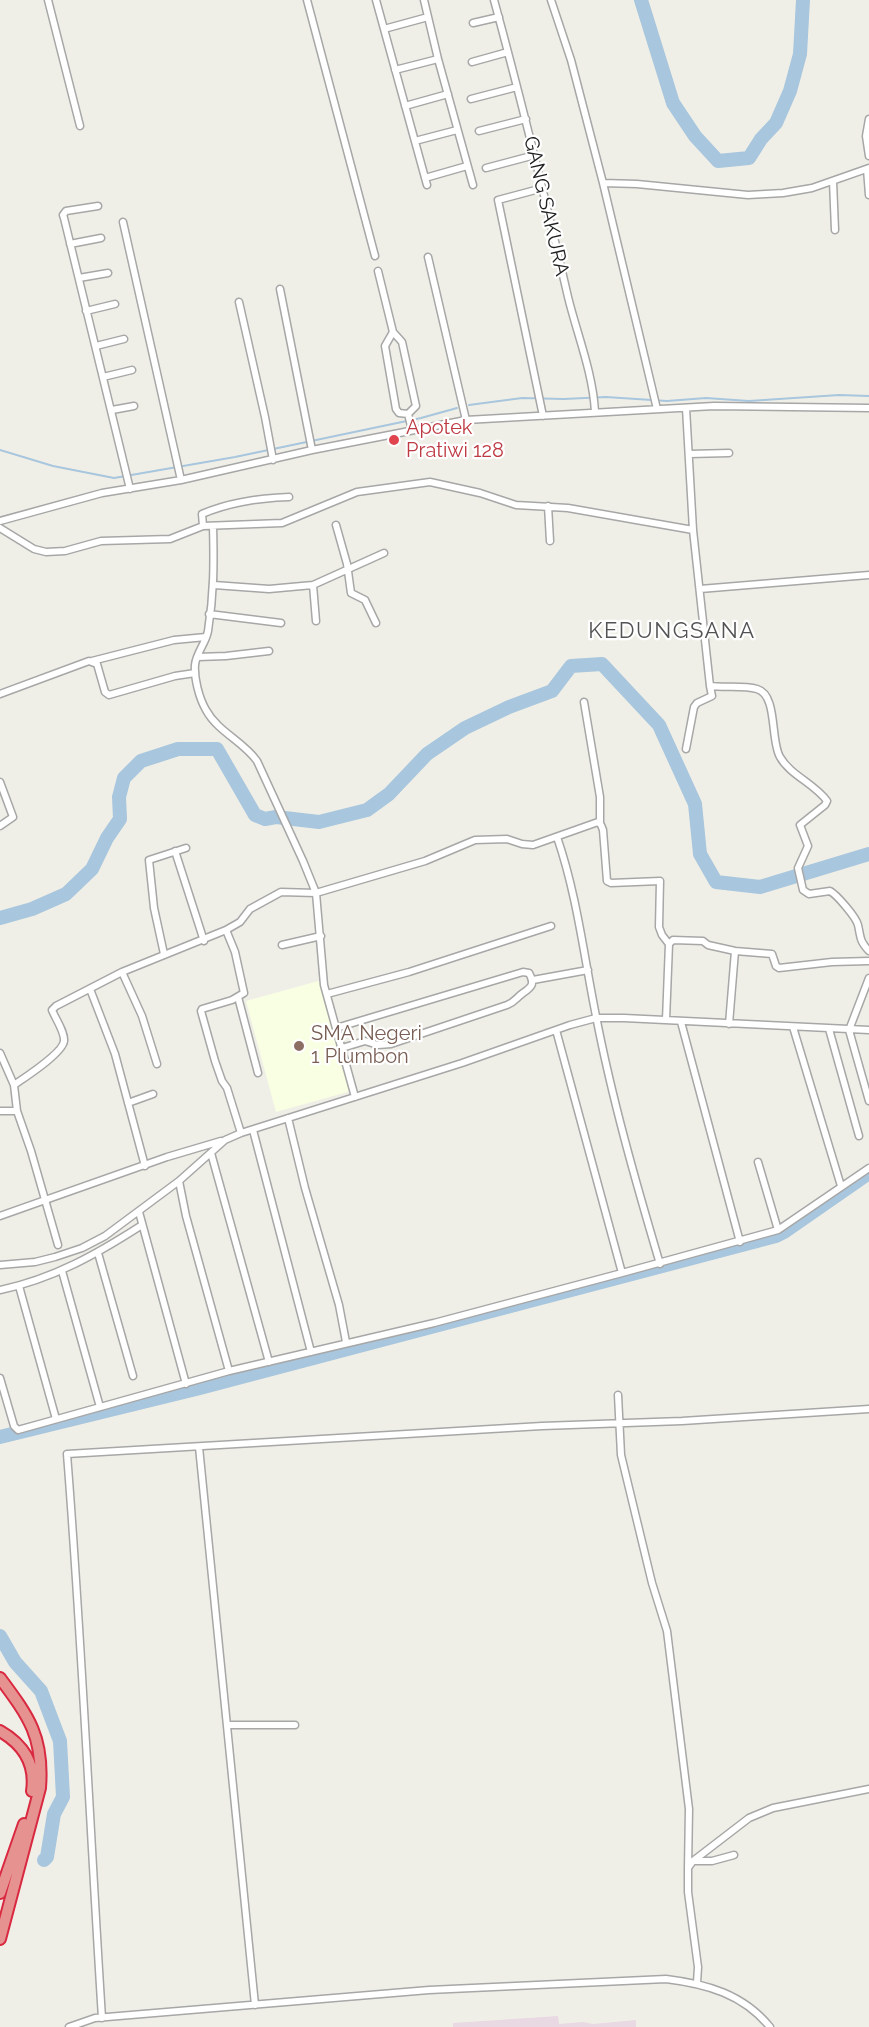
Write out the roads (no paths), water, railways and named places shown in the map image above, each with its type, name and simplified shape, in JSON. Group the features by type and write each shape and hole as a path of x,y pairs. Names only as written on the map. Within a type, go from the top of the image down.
{"highway":[{"path":"0,1678 30,1720 35,1734 41,1769 40,1788 0,1939"},
{"path":"0,1731 19,1743 28,1756 34,1784 31,1803 0,1893"}],"street":[{"path":"48,0 80,126"},
{"path":"307,0 375,256"},
{"path":"376,0 426,182 467,166"},
{"path":"424,0 473,185"},
{"name":"GANG SAKURA","path":"494,0 535,154 571,310 593,391 595,408"},
{"path":"552,0 568,50 603,183 656,404"},
{"path":"473,23 499,16"},
{"path":"384,29 428,17"},
{"path":"472,62 508,52"},
{"path":"395,70 438,59"},
{"path":"471,99 517,87"},
{"path":"405,105 448,94"},
{"path":"479,131 526,119"},
{"path":"869,119 866,136 869,156"},
{"path":"415,141 457,130"},
{"path":"486,168 535,154"},
{"path":"603,183 637,184 748,195 802,190 868,169 869,195"},
{"path":"833,181 835,230"},
{"path":"543,188 498,200 543,416"},
{"path":"98,206 64,213 64,218 129,486"},
{"path":"123,222 180,477"},
{"path":"70,244 101,238"},
{"path":"428,257 466,420"},
{"path":"378,271 393,332 402,341 416,406 410,421"},
{"path":"79,278 108,273"},
{"path":"280,289 311,447"},
{"path":"239,302 273,460"},
{"path":"86,311 115,304"},
{"path":"393,332 385,345 386,358 396,409 410,421"},
{"path":"96,346 124,339"},
{"path":"103,377 132,370"},
{"path":"0,521 129,486 273,460 311,447 410,421 543,416 595,408 656,404 686,408 714,406 869,408"},
{"path":"112,410 134,406"},
{"path":"686,408 693,530 712,696 694,707 686,749"},
{"path":"689,454 729,453"},
{"path":"0,528 31,548 55,552 101,541 170,539 203,526 282,523 357,492 430,482 456,487 516,505 588,511 693,530"},
{"path":"203,526 202,514 225,505 247,500 289,497"},
{"path":"548,506 550,541"},
{"path":"336,525 348,570 351,594 365,600 376,623"},
{"path":"213,526 214,585 206,637 195,662 195,673 206,710 220,728 252,754 261,770 316,893 323,974 355,1097"},
{"path":"214,585 269,589 313,585 384,553"},
{"path":"700,589 869,575"},
{"path":"313,585 316,621"},
{"path":"209,614 280,623"},
{"path":"0,694 92,661 174,639 206,637"},
{"path":"198,657 269,651"},
{"path":"92,661 98,664 105,692 109,695 175,676 195,673"},
{"path":"711,686 753,688 764,693 769,702 776,744 781,758 826,800 825,805 801,824 800,828 808,847 798,870 803,888 807,894 826,890 836,895 856,921 860,940 869,951"},
{"path":"584,702 600,797 600,823 603,830 607,881 660,881 659,927 669,944 666,1020"},
{"path":"0,783 13,818 0,826"},
{"path":"14,1085 43,1065 63,1045 65,1039 53,1008 122,972 164,954 204,941 226,930 240,922 250,909 281,892 316,893 425,861 475,840 507,839 533,845 596,822 600,823"},
{"path":"557,837 570,885 596,1018 660,1264"},
{"path":"164,954 154,908 149,860 186,848"},
{"path":"175,851 204,941"},
{"path":"327,994 410,972 551,926"},
{"path":"226,930 235,952 244,992 238,997 201,1011 215,1061 227,1088 241,1133"},
{"path":"282,945 321,936"},
{"path":"669,944 673,940 703,941 708,945 735,951 772,954 779,968 832,962 869,961"},
{"path":"729,1024 735,951"},
{"path":"533,980 588,970"},
{"path":"122,972 142,1016 157,1064"},
{"path":"336,1029 523,972 530,973 533,980 531,988 521,994 515,1002 507,1005 391,1044 378,1045 364,1041 342,1048"},
{"path":"869,978 849,1030 869,1101"},
{"path":"90,989 109,1035 145,1166"},
{"path":"238,997 258,1073"},
{"path":"0,1216 166,1157 225,1140 462,1063 556,1029 596,1018 869,1030"},
{"path":"681,1022 740,1242"},
{"path":"793,1027 841,1186"},
{"path":"556,1029 622,1274"},
{"path":"829,1029 859,1136"},
{"path":"0,1053 14,1085 17,1111 58,1245"},
{"path":"128,1103 153,1094"},
{"path":"0,1111 17,1111"},
{"path":"288,1118 304,1188 339,1305 346,1342"},
{"path":"253,1130 311,1352"},
{"path":"0,1265 35,1262 82,1248 105,1236 179,1181 225,1140"},
{"path":"211,1153 269,1362"},
{"path":"758,1162 778,1230"},
{"path":"0,1378 15,1429 18,1430 228,1371 443,1321 740,1242 792,1223 869,1168"},
{"path":"179,1181 186,1216 228,1371"},
{"path":"139,1212 186,1384"},
{"path":"0,1290 62,1271 98,1253 142,1225"},
{"path":"98,1253 133,1376"},
{"path":"62,1271 100,1407"},
{"path":"19,1286 56,1419"},
{"path":"618,1395 621,1455 652,1583 667,1631 689,1809 688,1892 698,1966 697,1983"},
{"path":"102,2018 93,1900 76,1560 67,1454 869,1409"},
{"path":"199,1447 255,2005"},
{"path":"227,1725 295,1725"},
{"path":"688,1868 693,1861 749,1818 773,1808 869,1789"},
{"path":"693,1861 712,1861 734,1855"},
{"path":"69,2027 84,2021 102,2018 429,1990 666,1979 697,1983 728,1993 752,2008 770,2027"}],"waterway":[{"path":"641,0 673,103 695,136 718,161 749,158 761,139 776,123 790,91 800,54 803,0"},
{"path":"469,405 522,398 606,397 667,401 706,398 749,401 839,395 869,396"},
{"path":"0,450 53,466 114,478 235,457 421,418 457,408"},
{"path":"0,918 32,909 66,894 92,869 107,838 120,819 119,797 124,778 141,761 178,749 217,749 255,815 265,819 276,817 319,822 367,810 389,794 427,754 465,728 509,707 552,691 571,666 602,664 659,725 695,804 700,854 716,882 760,887 869,854"},
{"path":"0,1437 200,1388 776,1236 869,1173"},
{"path":"0,1636 15,1662 41,1691 60,1741 63,1797 54,1814 47,1857 44,1860"}],"place":[{"name":"Apotek Pratiwi 128","path":"394,440"},
{"name":"SMA Negeri 1 Plumbon","path":"299,1046"}],"district":[{"name":"KEDUNGSANA","path":"672,631"}]}
